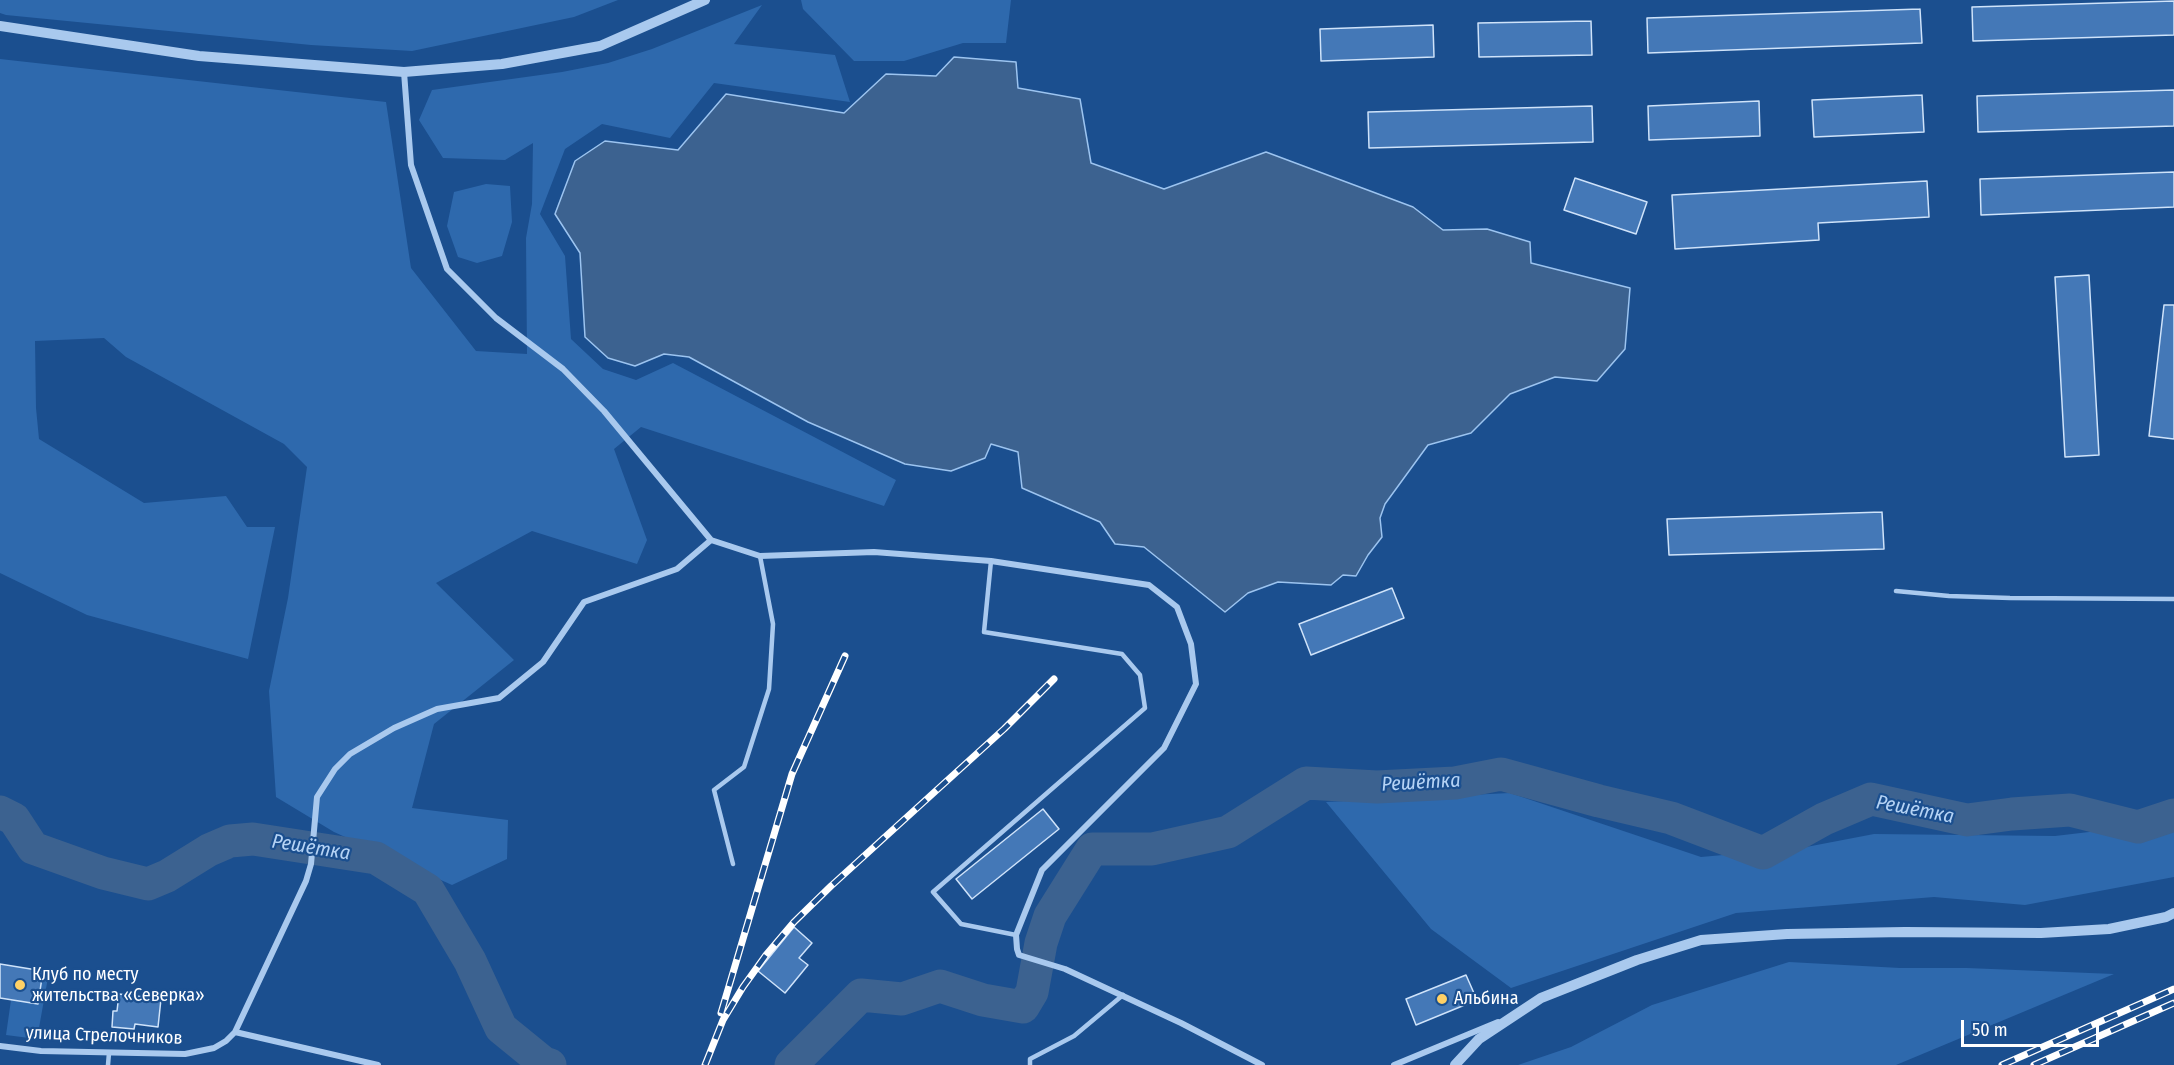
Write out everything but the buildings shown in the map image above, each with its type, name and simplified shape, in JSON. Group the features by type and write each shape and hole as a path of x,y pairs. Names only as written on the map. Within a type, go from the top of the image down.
{"street":[{"path":"0,26 198,56 404,72 502,64 600,46 705,0"},
{"path":"404,72 411,165 447,269 496,318 572,377 604,411 711,540 760,556 873,552 991,561 1149,585 1177,607 1191,644 1196,684 1164,748 1042,870 1016,935 1017,949 1019,955 1065,969 1234,1049 1262,1065"},
{"path":"378,1065 235,1032 300,895 310,864 317,797 324,784 350,754 394,728 437,710 499,698 543,662 584,602 677,569 711,540"},
{"path":"1455,1065 1479,1039 1541,998 1637,960 1701,940 1787,934 2041,933 2109,929 2166,917 2174,913"},
{"path":"1394,1065 1510,1017"},
{"name":"улица Стрелочников","path":"0,1046 41,1051 184,1054 214,1048 235,1032"}],"lane":[{"path":"733,864 714,790 744,767 769,689 772,624 760,556"},
{"path":"991,561 984,632 1122,654 1140,675 1145,708 933,892 961,924 1016,935"},
{"path":"1896,591 2010,598 2174,598"},
{"path":"1030,1065 1030,1059 1074,1036 1122,995"},
{"path":"108,1065 109,1053"}],"shaded area":[{"path":"0,0 618,0 574,17 412,51 311,45 6,15 0,13"},
{"path":"801,0 1011,0 1006,43 963,43 904,61 854,61 803,9"},
{"path":"762,5 734,44 835,55 850,102 714,83 670,138 602,124 565,149 540,214 565,256 571,339 603,369 636,380 673,363 896,480 884,506 641,427 614,449 647,540 637,564 532,531 436,583 514,660 434,724 412,808 508,820 507,859 452,885 334,832 276,797 269,691 288,598 307,467 284,444 126,357 104,338 35,341 39,439 144,503 226,496 247,527 275,527 248,659 87,615 0,573 0,59 386,102 411,268 476,351 527,354 526,238 532,204 533,143 505,160 443,158 419,120 432,90 562,72 608,63 652,49"},
{"path":"954,57 1016,62 1018,88 1080,99 1091,163 1164,189 1266,152 1413,207 1443,230 1487,229 1530,242 1531,263 1630,288 1625,349 1597,381 1555,377 1510,394 1471,433 1428,445 1385,504 1380,518 1382,537 1356,576 1343,575 1331,585 1278,582 1248,593 1225,612 1144,547 1115,544 1100,522 1022,488 1018,452 991,444 985,458 951,471 905,464 808,422 689,357 664,354 635,366 608,358 585,337 580,253 555,214 575,161 605,141 678,150 726,94 844,113 886,74 936,76"},
{"path":"486,184 510,186 512,222 502,256 477,263 458,257 447,226 454,192"},
{"path":"1510,793 1701,857 1801,848 1874,834 2055,836 2174,822 2174,877 2025,905 1934,897 1736,913 1511,988 1431,929 1326,802"},
{"path":"1789,962 1900,968 1967,968 2114,974 1896,1065 1518,1065 1571,1047 1652,1005"},
{"path":"43,971 49,972 37,1039 6,1035 11,1000"}],"waterway":[{"name":"Решётка","path":"791,1065 861,995 902,999 940,986 983,1000 1023,1007 1032,992 1041,943 1050,916 1092,849 1152,849 1228,832 1306,783 1377,787 1455,783 1501,774 1671,818 1763,853 1824,819 1871,799 1967,820 2070,810 2138,827 2174,815"},
{"name":"Решётка","path":"0,812 14,819 33,848 103,873 148,884 230,841 253,839 376,858 428,890 470,961 501,1028 544,1063 550,1065"}],"railway":[{"path":"721,1013 792,774 845,656"},
{"path":"705,1065 723,1020 743,987 794,922 1004,729 1054,679"},
{"path":"2002,1065 2174,989"},
{"path":"2034,1065 2174,1003"}],"place":[{"name":"Клуб по месту жительства «Северка»","path":"20,985"},
{"name":"Альбина","path":"1442,999"}]}
